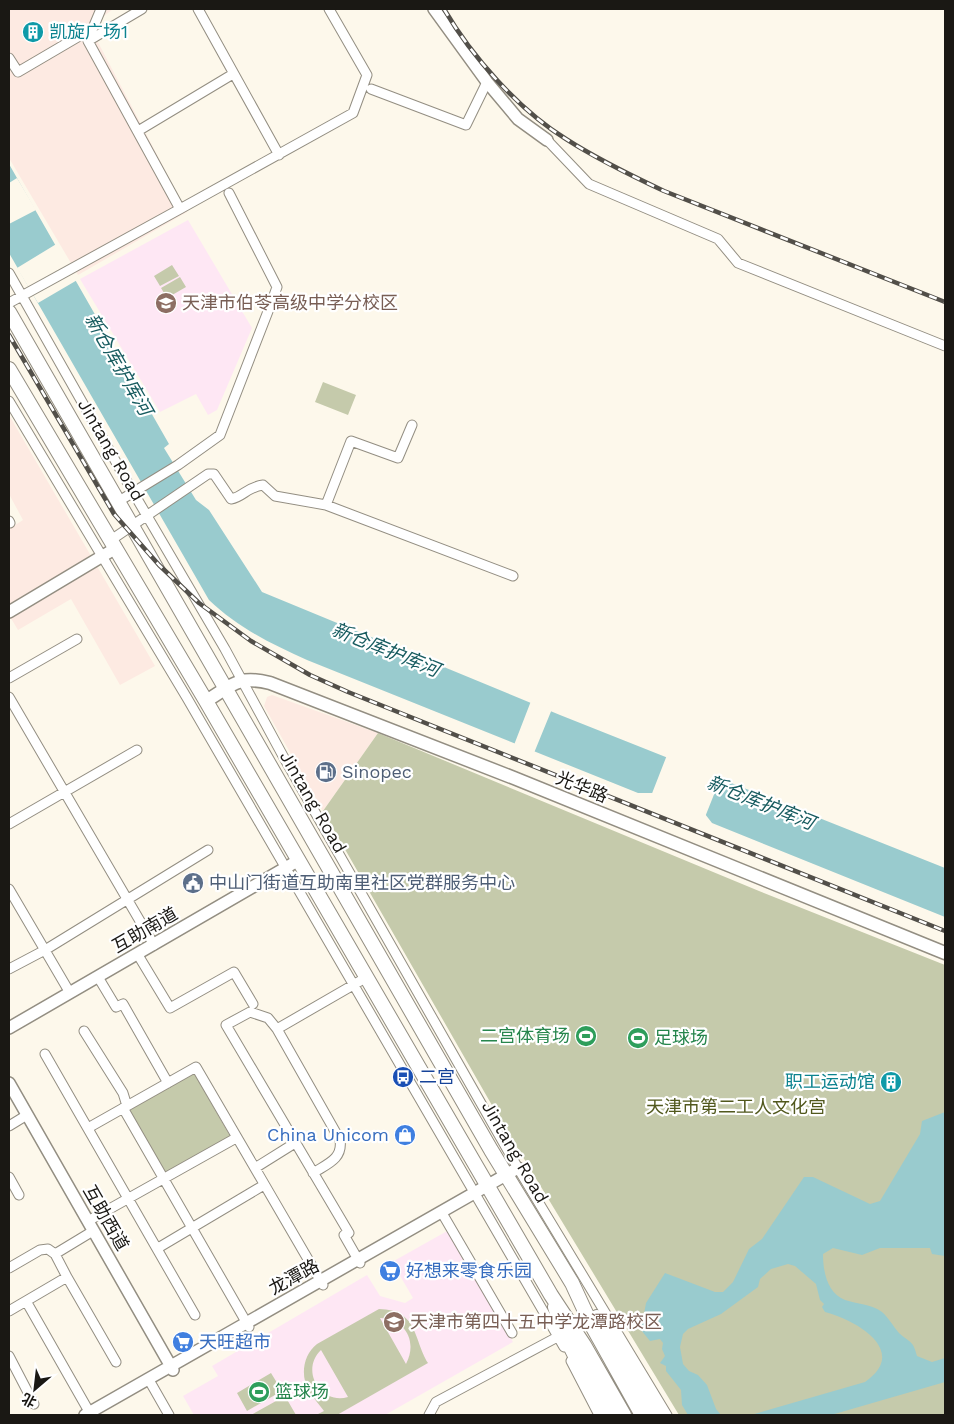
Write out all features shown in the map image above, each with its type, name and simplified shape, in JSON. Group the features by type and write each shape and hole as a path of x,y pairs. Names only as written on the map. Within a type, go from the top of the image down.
{"main road":[{"name":"Jintang Road","path":"9,312 225,689 513,1173 572,1283 590,1322 642,1415"},
{"path":"9,369 206,701 552,1296 579,1337 624,1415"},
{"name":"光华路","path":"241,680 254,679 270,683 325,703 945,953"},
{"path":"206,701 241,680"},
{"path":"572,1283 618,1351 656,1415"},
{"path":"552,1296 560,1334 576,1365 609,1415"}],"street":[{"path":"9,58 18,72 92,28 101,9"},
{"path":"142,9 88,41 180,209"},
{"path":"198,9 279,154"},
{"path":"9,303 353,114 367,75 329,9"},
{"path":"434,9 487,82 518,119 547,140 589,184 718,239 738,263 945,346"},
{"path":"138,131 233,74"},
{"path":"371,90 466,125 487,82"},
{"path":"119,501 178,465 220,434 277,287 229,193"},
{"path":"9,273 241,680 513,1173 667,1415"},
{"path":"9,400 286,868 476,1195 560,1334 436,1402 429,1415"},
{"path":"326,506 351,441 398,458 412,425"},
{"path":"10,609 101,557 132,526 157,507 208,474 214,474 231,499 236,498 251,487 264,486 275,496 326,506 513,576"},
{"path":"9,678 77,639"},
{"path":"9,696 154,945"},
{"path":"9,824 137,750"},
{"path":"9,969 44,950 208,850"},
{"name":"互助南道","path":"9,1028 299,860"},
{"path":"9,888 70,993"},
{"path":"138,955 170,1008 234,972 253,1004"},
{"path":"98,977 116,1007 123,1004 168,1083"},
{"path":"277,1029 367,977"},
{"path":"313,1172 334,1160 340,1151 340,1140 277,1029 268,1018 260,1013 250,1012 226,1025 349,1233 344,1235 359,1262"},
{"path":"84,1030 122,1093 125,1107 163,1179 248,1325"},
{"path":"45,1054 195,1315"},
{"path":"88,1128 196,1067 322,1284"},
{"name":"互助西道","path":"9,1083 172,1368"},
{"path":"9,1126 27,1115"},
{"path":"55,1254 129,1199 236,1138"},
{"path":"255,1168 295,1143"},
{"name":"龙潭路","path":"90,1415 322,1284 513,1173"},
{"path":"9,1177 19,1195"},
{"path":"158,1248 264,1185"},
{"path":"443,1214 512,1333"},
{"path":"9,1268 40,1250 48,1249 55,1254 116,1362"},
{"path":"9,1311 68,1277"},
{"path":"26,1302 90,1415"},
{"path":"9,1356 34,1404"},
{"path":"576,1365 598,1415"},
{"path":"150,1381 169,1415"}],"shaded area":[{"path":"9,9 113,9 90,27 187,212 78,275 9,158"},
{"name":"天津市伯苓高级中学分校区","path":"188,220 252,328 217,410 208,415 196,394 160,412 80,279"},
{"path":"9,415 155,666 120,685 71,599 18,630 9,615 9,529 23,520 9,494"},
{"name":"Sinopec","path":"272,695 378,733 323,811 264,706 267,697"},
{"name":"天津市第四十五中学龙潭路校区","path":"449,1230 513,1342 385,1415 194,1415 183,1396 218,1376 212,1366 367,1275 380,1296 405,1303 413,1298 392,1262"}],"green space":[{"path":"172,265 179,276 160,286 154,276"},
{"path":"180,277 186,287 167,298 161,288"},
{"path":"323,382 356,395 348,415 315,402"},
{"name":"天津市第二工人文化宫","path":"378,733 759,891 945,965 945,1415 679,1415 497,1114 323,811"},
{"path":"194,1073 230,1136 164,1174 128,1111"},
{"path":"379,1309 392,1311 401,1314 408,1320 428,1363 337,1415 316,1415 324,1411 306,1385 304,1366 309,1354 317,1344","holes":["380,1318 396,1322 407,1333 411,1347 406,1364","321,1350 348,1397 338,1398 329,1396 316,1384 312,1367 315,1358"]},
{"name":"篮球场","path":"271,1373 282,1391 247,1411 237,1393"},
{"name":"篮球场","path":"285,1396 296,1415 251,1415"}],"water":[{"name":"新仓库护库河","path":"9,164 169,444 164,448 196,500 209,510 262,592 560,715 945,868 945,917 712,823 705,814 652,793 638,793 307,660 280,648 231,619 209,600 9,253"},
{"path":"945,1112 945,1256 932,1254 930,1248 880,1248 862,1255 833,1248 823,1254 827,1281 834,1292 845,1300 869,1306 882,1312 899,1333 911,1342 917,1356 932,1362 945,1358 945,1382 831,1415 751,1415 865,1382 877,1370 882,1359 880,1348 874,1338 851,1322 825,1312 816,1284 795,1266 788,1264 771,1269 760,1279 758,1287 721,1314 688,1329 683,1334 680,1347 683,1364 689,1371 698,1375 707,1385 716,1409 721,1415 688,1415 682,1405 681,1390 666,1371 666,1366 660,1363 665,1356 662,1349 663,1343 660,1339 650,1341 641,1330 646,1303 665,1273 715,1292 723,1292 733,1282 749,1249 762,1239 804,1177 813,1177 870,1204 880,1201 920,1134 922,1121"}],"pier":[{"path":"17,178 36,210 9,224 9,183"},
{"path":"58,243 79,279 38,303 17,268"},
{"path":"531,701 552,709 534,753 514,745"},
{"path":"667,755 721,777 705,817 651,796"}],"railway":[{"path":"444,9 468,45 498,81 531,113 566,139 626,173 664,191 945,302"},
{"path":"9,335 114,514 159,565 199,603 251,641 310,675 348,692 945,931"}],"place":[{"name":"凯旋广场1","path":"33,32"},
{"name":"天津市伯苓高级中学分校区","path":"166,303"},
{"name":"Sinopec","path":"326,772"},
{"name":"中山门街道互助南里社区党群服务中心","path":"193,883"},
{"name":"二宫体育场","path":"586,1036"},
{"name":"足球场","path":"638,1038"},
{"name":"二宫","path":"403,1077"},
{"name":"职工运动馆","path":"891,1082"},
{"name":"China Unicom","path":"405,1135"},
{"name":"好想来零食乐园","path":"390,1271"},
{"name":"天津市第四十五中学龙潭路校区","path":"394,1322"},
{"name":"天旺超市","path":"183,1342"},
{"name":"篮球场","path":"259,1392"}]}
